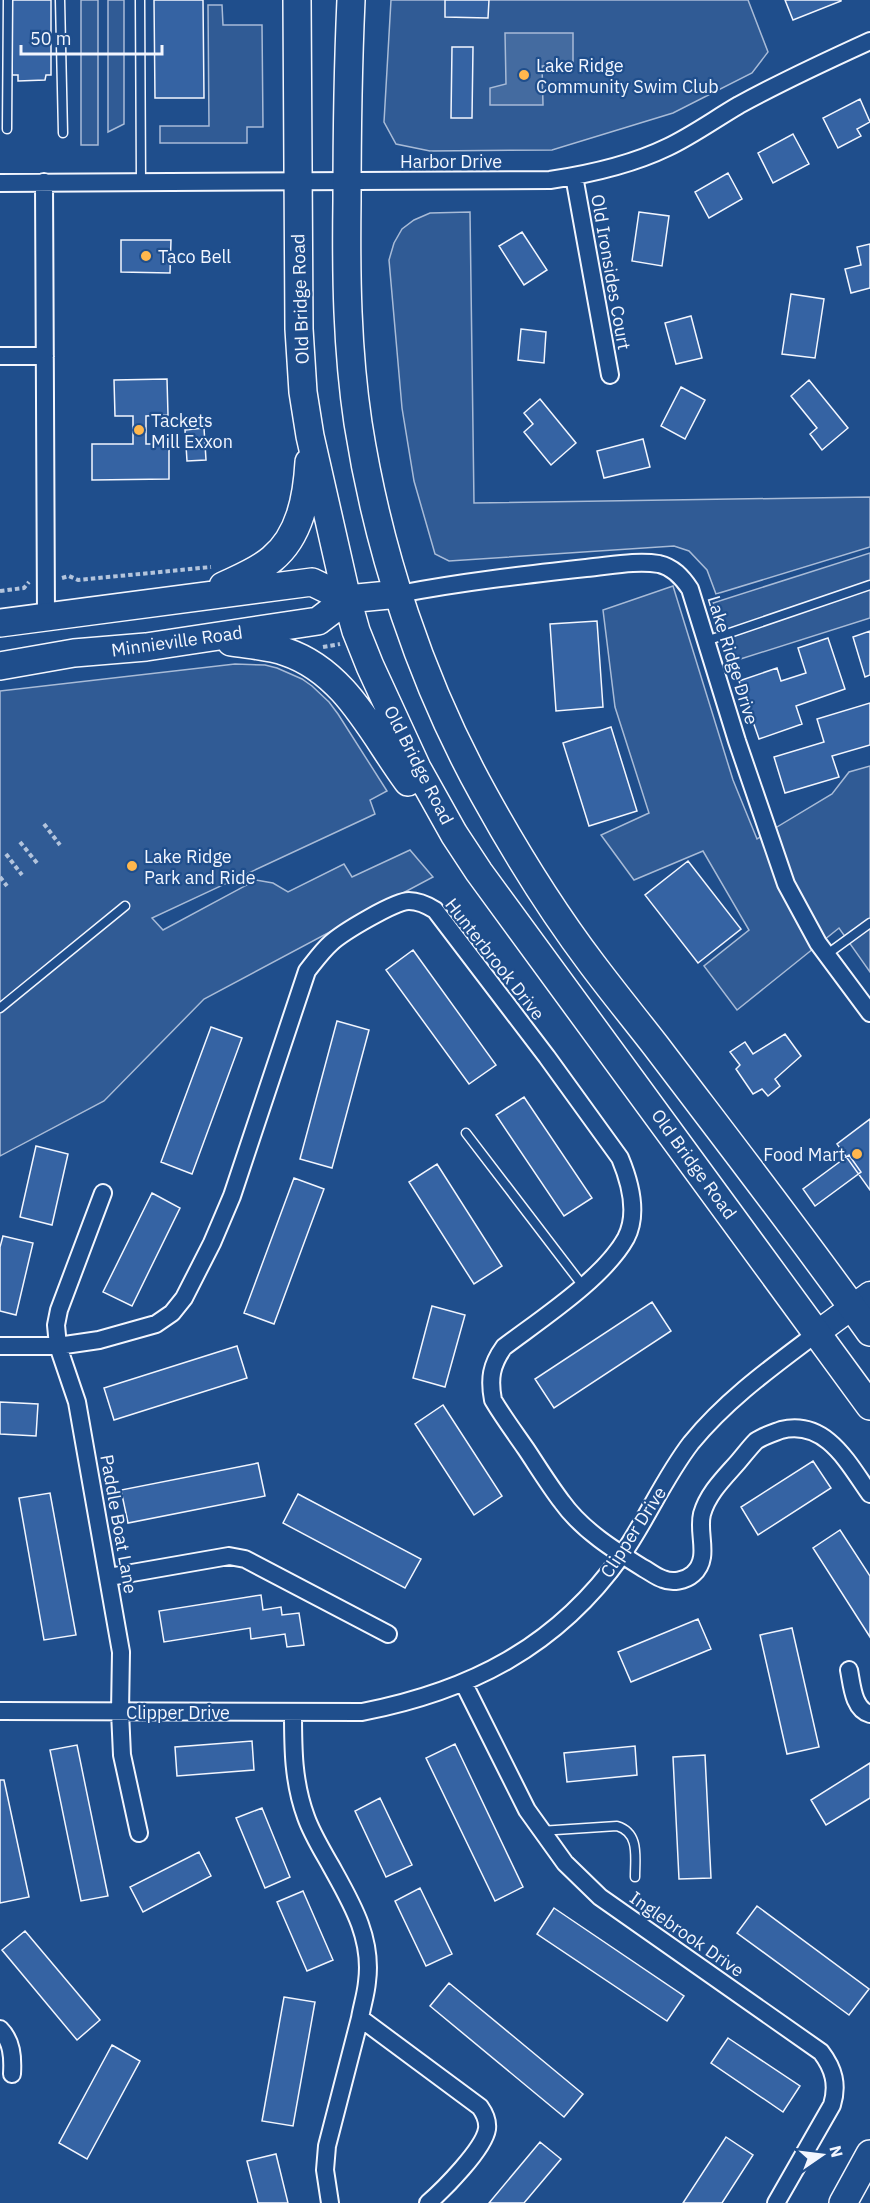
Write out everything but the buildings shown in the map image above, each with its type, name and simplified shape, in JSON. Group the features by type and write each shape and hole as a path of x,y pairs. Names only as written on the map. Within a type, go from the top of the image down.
{"main road":[{"name":"Old Bridge Road","path":"297,0 299,329 303,392 310,436 347,599 370,666 417,768 478,872 870,1406"},
{"path":"351,0 348,66 346,290 350,357 358,423 368,477 399,594 423,663 451,729 483,793 524,862 591,963 760,1183 861,1301 870,1332"},
{"path":"203,595 256,570 273,559 285,545 294,531 304,503 310,436"},
{"path":"0,623 312,582 347,599 399,594"},
{"name":"Minnieville Road","path":"0,666 75,653 146,647 318,621 347,599"},
{"path":"203,638 287,652 310,663 327,675 357,707 410,783 454,834"},
{"path":"843,2203 870,2154"}],"street":[{"name":"Harbor Drive","path":"0,183 550,180 622,165 667,148 711,125 737,106 870,41"},
{"name":"Old Ironsides Court","path":"574,176 610,375"},
{"path":"44,182 46,617"},
{"path":"0,356 45,356"},
{"name":"Lake Ridge Drive","path":"399,594 480,579 631,564 658,564 682,577 690,589 740,750 786,884 826,955 870,1013"},
{"name":"Hunterbrook Drive","path":"0,1346 58,1346 99,1340 156,1324 172,1313 184,1298 212,1243 232,1196 307,971 334,941 396,903 422,902 435,910 547,1057 620,1158 628,1177 631,1193 629,1230 611,1259 583,1286 504,1347 491,1371 490,1385 493,1400 500,1413 563,1504 590,1531 622,1555 663,1579 674,1581 685,1579 693,1574 700,1565 704,1554 700,1532 702,1515 708,1498 757,1441 771,1433 788,1429 811,1431 826,1438 839,1450 870,1494"},
{"name":"Paddle Boat Lane","path":"103,1193 59,1310 58,1346 77,1402 109,1577 121,1652 122,1755 139,1833"},
{"name":"Clipper Drive","path":"0,1712 362,1712 405,1703 464,1683 506,1663 548,1635 581,1604 622,1555 690,1445 716,1415 745,1388 861,1301"},
{"path":"109,1577 229,1556 244,1559 388,1634"},
{"path":"849,1670 857,1704 863,1712 870,1714"},
{"name":"Inglebrook Drive","path":"464,1683 527,1810 565,1863 600,1897 821,2052 830,2064 835,2080 835,2094 831,2105 776,2203"},
{"path":"293,1712 294,1768 306,1818 356,1911 363,1930 367,1955 368,1981 327,2146 325,2170 330,2203"},
{"path":"360,2018 480,2107 486,2116 485,2136 461,2169 428,2203"},
{"path":"0,2029 5,2034 11,2048 12,2074"}],"lane":[{"path":"8,0 8,129"},
{"path":"60,0 63,133"},
{"path":"140,0 141,182"},
{"path":"706,641 870,585"},
{"path":"0,1008 125,906"},
{"path":"826,955 870,923"},
{"path":"466,1133 583,1286"},
{"path":"540,1831 617,1826 624,1828 632,1835 635,1844 636,1877"}],"path":[{"path":"66,578 69,576 78,580 113,578 213,567"},
{"path":"0,591 24,588 30,581"},
{"path":"44,824 60,845"},
{"path":"21,842 37,863"},
{"path":"6,854 22,875"},
{"path":"0,877 7,886"}],"shaded area":[{"path":"81,0 98,0 98,145 81,145"},
{"path":"108,0 124,0 124,124 108,132"},
{"path":"391,0 748,0 768,52 752,73 673,113 552,150 430,151 396,144 384,122"},
{"path":"208,5 222,5 223,25 262,25 263,127 247,127 247,143 160,143 160,126 209,126"},
{"name":"Lake Ridge Community Swim Club","path":"505,33 573,33 573,65 542,66 543,105 490,105 490,88 506,84"},
{"path":"470,212 474,503 870,497 870,547 716,594 707,570 689,551 674,546 449,561 435,554 414,481 402,408 389,260 394,243 402,229 414,220 430,213"},
{"path":"870,553 870,618 731,662 713,603"},
{"path":"673,586 733,780 757,839 832,794 849,772 870,766 870,972 839,928 737,1010 704,966 749,930 703,851 634,880 601,835 649,813 615,707 603,610"},
{"name":"Lake Ridge Park and Ride","path":"235,664 265,665 277,668 312,686 338,714 387,791 370,800 375,814 152,918 163,930 256,880 273,883 288,892 344,864 352,877 410,850 433,877 204,999 104,1101 0,1156 0,691"}],"place":[{"name":"Lake Ridge Community Swim Club","path":"524,75"},
{"name":"Taco Bell","path":"146,256"},
{"name":"Tackets Mill Exxon","path":"139,430"},
{"name":"Lake Ridge Park and Ride","path":"132,866"},
{"name":"Food Mart","path":"857,1154"}]}
